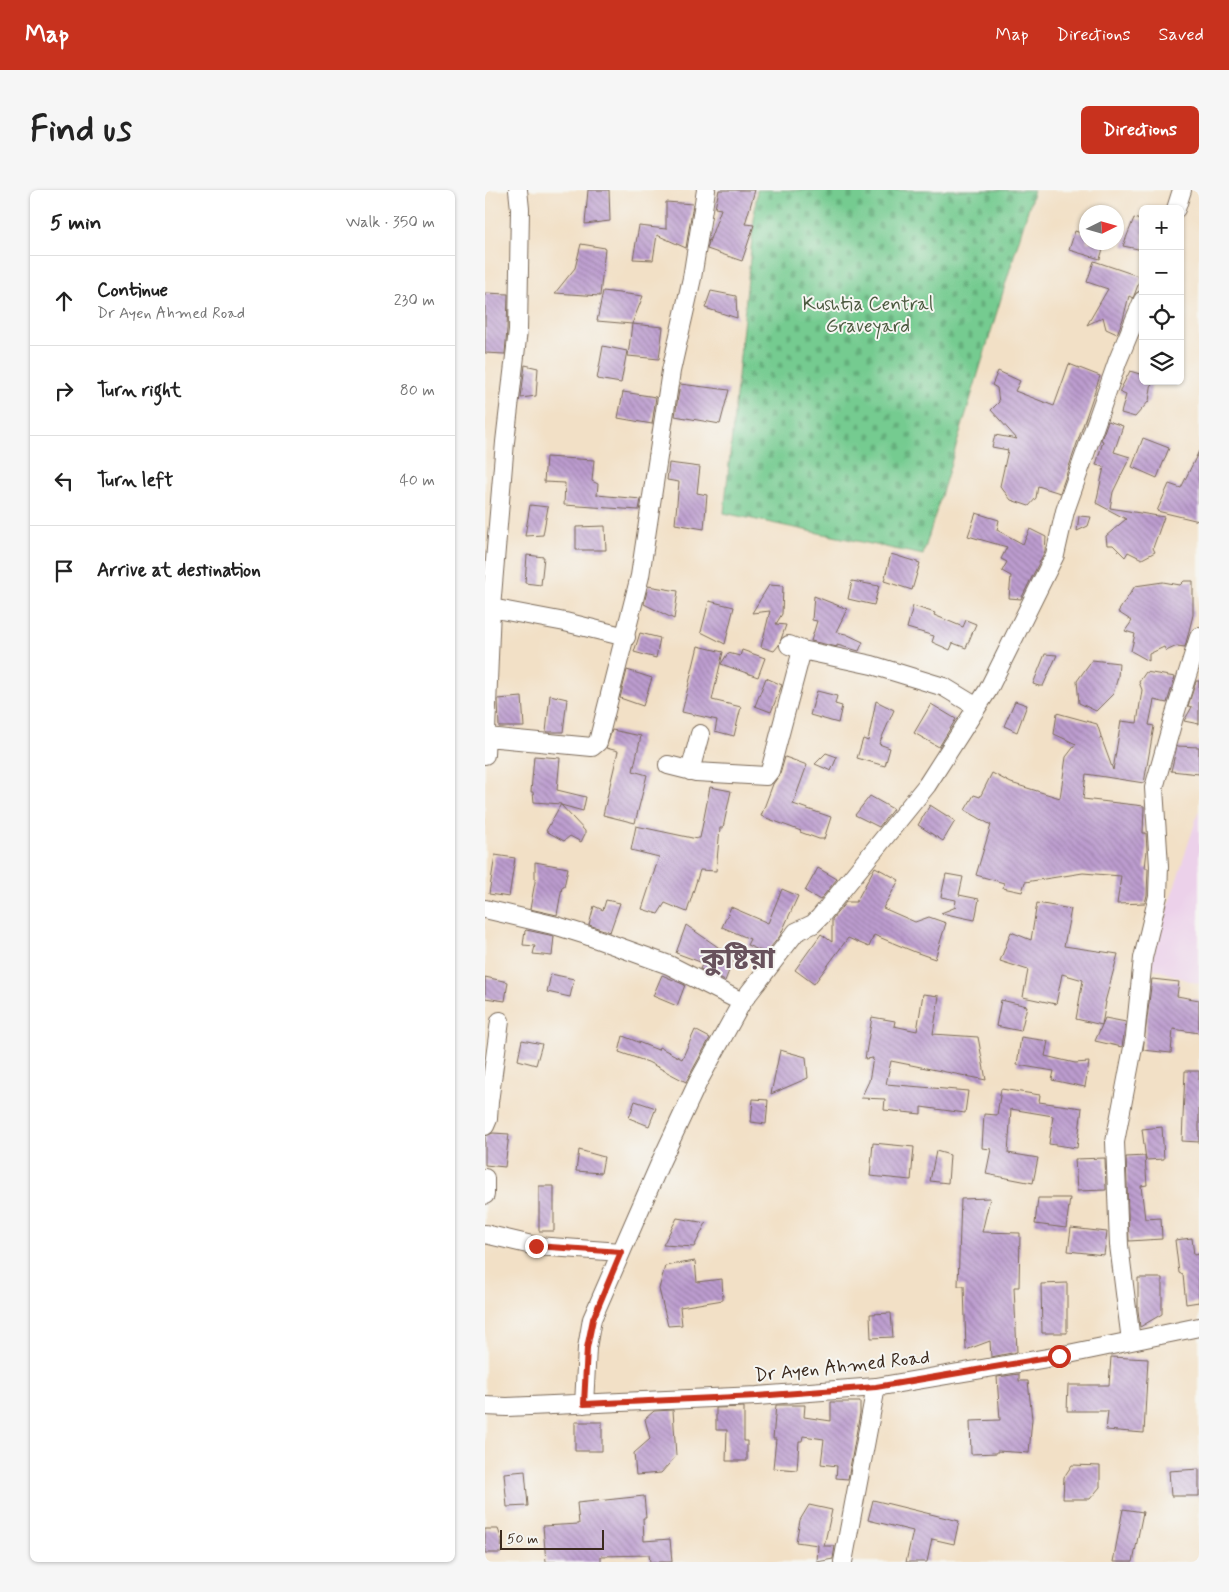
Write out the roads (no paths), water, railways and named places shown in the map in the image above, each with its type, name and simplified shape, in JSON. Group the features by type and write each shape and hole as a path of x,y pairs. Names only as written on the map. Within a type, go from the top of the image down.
{"street":[{"path":"485,755 491,608 505,442 518,330 519,190"},
{"path":"487,737 592,747 598,742 640,576 671,371 692,278 706,190"},
{"path":"1177,205 1182,190"},
{"path":"584,1404 587,1348 593,1319 661,1160 698,1082 742,1002 796,932 813,924 820,917 927,785 988,690 1055,555 1065,510 1118,360 1139,310"},
{"path":"491,608 565,622 626,637"},
{"path":"1131,1341 1119,1245 1115,1142 1135,1037 1143,958 1158,896 1159,866 1154,788 1199,637"},
{"path":"668,765 690,770 766,776 770,771 795,647 872,665 944,687 977,707"},
{"path":"690,770 700,734"},
{"path":"485,909 557,926 623,948 669,965 742,1002"},
{"path":"485,1126 488,1119 500,1021"},
{"path":"485,1178 485,1195"},
{"path":"485,1234 536,1246 621,1252"},
{"name":"Dr Ayen Ahmed Road","path":"485,1406 584,1404 757,1396 876,1387 1059,1356 1199,1327"},
{"path":"843,1562 876,1387"}],"district":[{"name":"কুষ্টিয়া","path":"738,958"}],"park label":[{"name":"Kushtia Central Graveyard","path":"868,314"}]}
